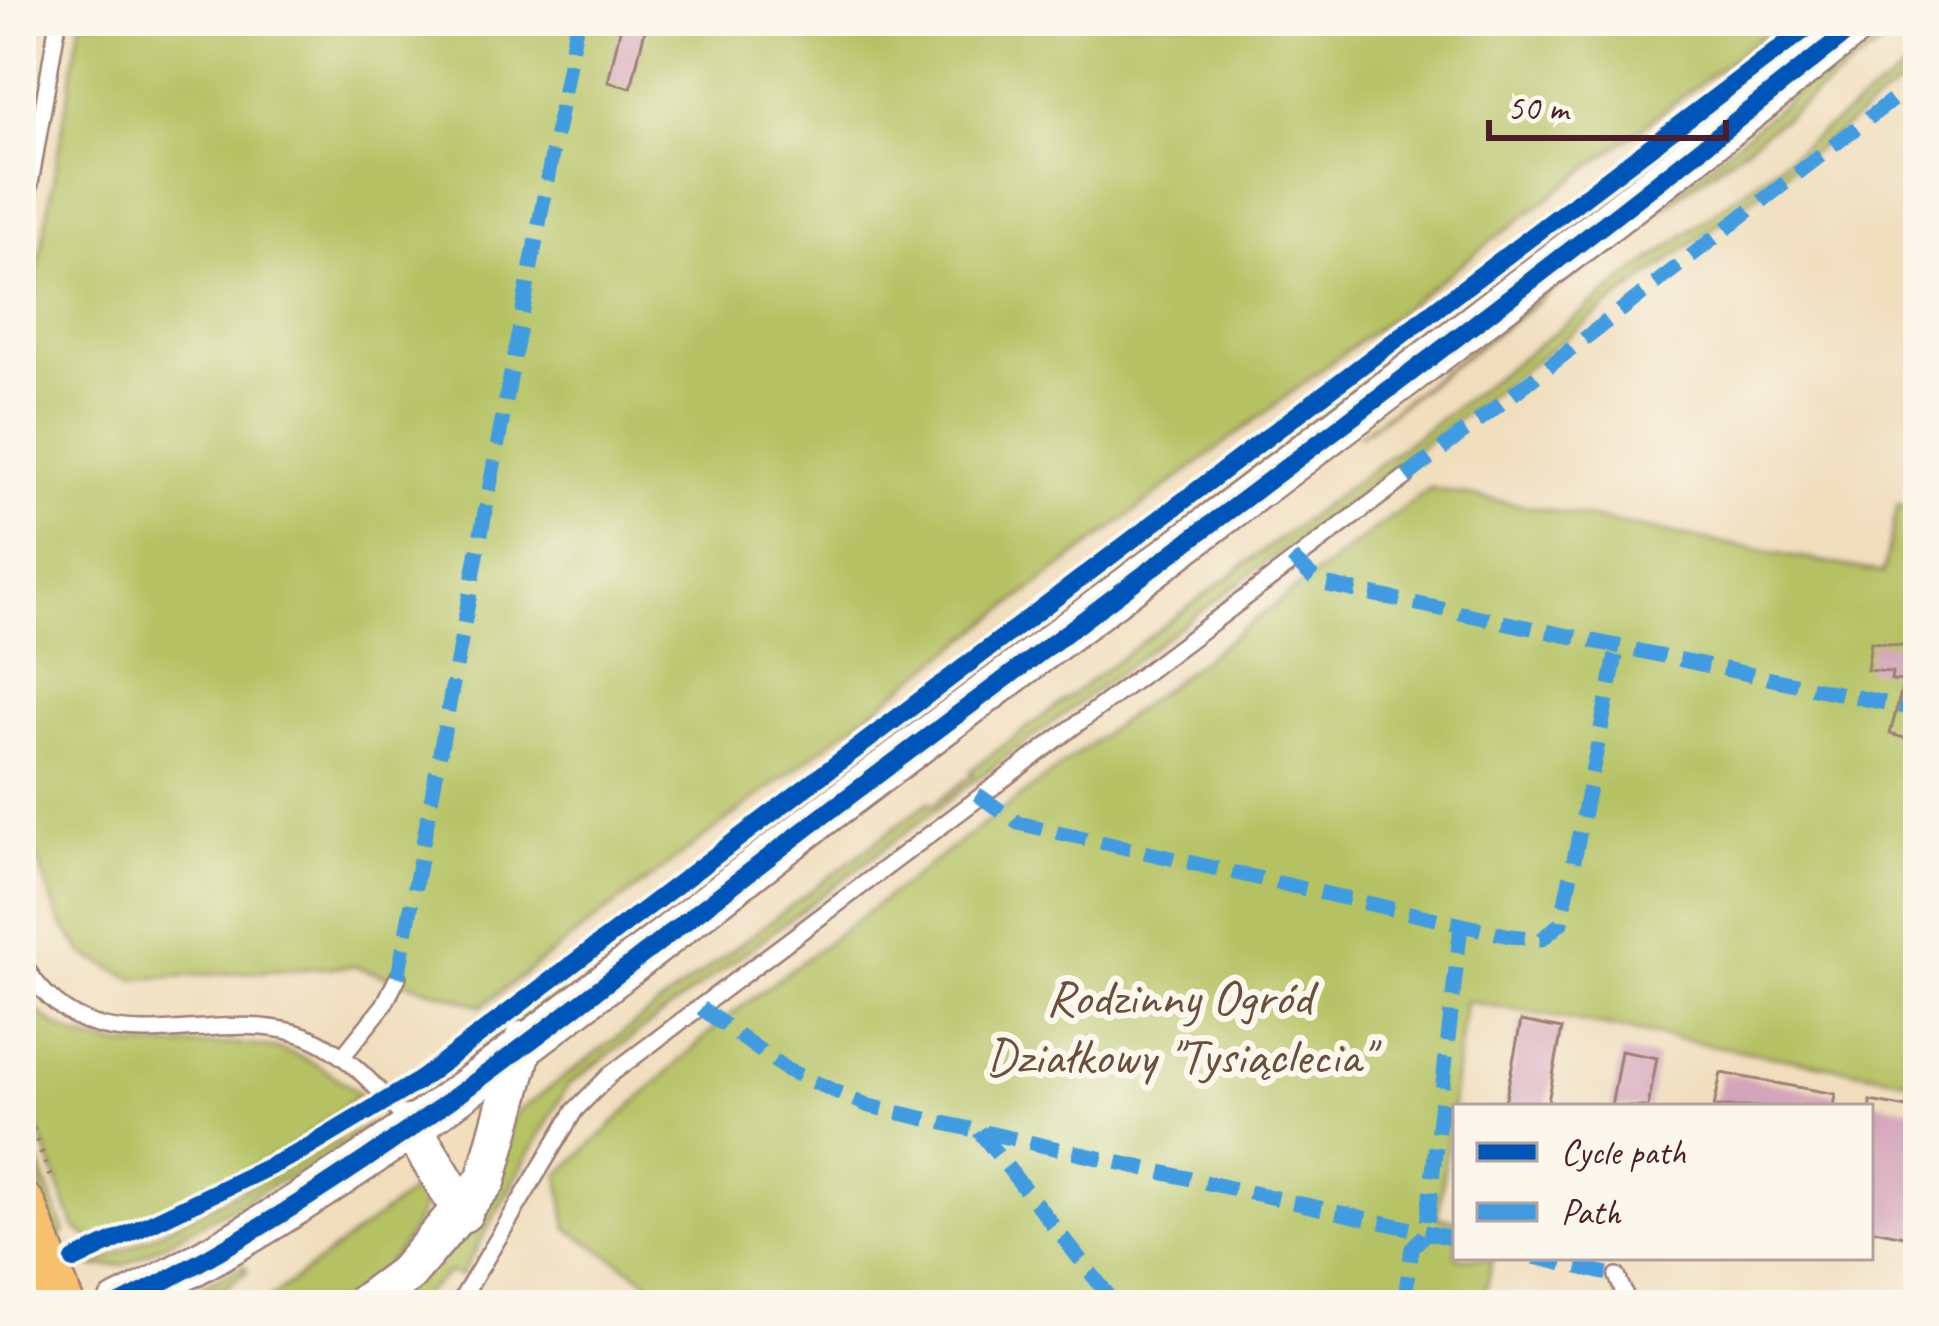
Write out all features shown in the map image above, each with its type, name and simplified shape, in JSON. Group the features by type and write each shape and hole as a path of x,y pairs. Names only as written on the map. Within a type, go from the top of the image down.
{"highway":[{"path":"21,1208 58,1305"}],"street":[{"path":"118,1305 230,1248 410,1125 1633,206 1861,21"},
{"path":"364,1305 407,1273 486,1180 524,1041"},
{"path":"410,1125 463,1212"}],"lane":[{"path":"21,236 58,21"},
{"path":"458,1305 575,1110 611,1074 1406,477"},
{"path":"21,960 59,1006 87,1022 159,1034 260,1027 297,1034 342,1057 410,1125"},
{"path":"342,1057 384,1005 398,977"},
{"path":"1617,1276 1629,1305"}],"green space":[{"path":"21,21 40,21 21,125"},
{"path":"81,21 1782,21 482,1006 354,966 134,979 85,955 60,921 21,814 21,365"},
{"path":"1827,21 1835,21 1715,123 438,1085 417,1091 840,770 844,773 853,766 851,762 1070,596 1073,600 1083,592 1080,588 1694,126 1698,129 1708,121 1705,118 1728,99 1732,103"},
{"path":"1883,21 1913,21 1359,436 1692,179"},
{"path":"1918,60 1918,71 1738,209 568,1085 461,1276 449,1272 411,1305 385,1305 468,1234 479,1215 511,1117 929,802 933,805 973,774 970,771"},
{"name":"Rodzinny Ogród Działkowy \"Tysiąclecia\"","path":"1430,488 1883,573 1898,505 1918,510 1918,939 1910,977 1918,980 1918,1082 1465,1001 1438,1217 1453,1220 1453,1260 1492,1260 1483,1305 621,1305 653,1284 567,1228 559,1175 720,1023"},
{"path":"21,994 48,1020 77,1036 141,1047 277,1049 310,1062 360,1094 290,1148 116,1235 90,1239 75,1228 25,1094 34,1090 27,1071 21,1073"},
{"path":"370,1125 366,1136 347,1152 277,1182 125,1265 91,1267"},
{"path":"31,1142 64,1231 56,1244 50,1231"},
{"path":"430,1178 418,1219 398,1251 337,1305 261,1305"},
{"path":"244,1266 248,1271 201,1305 165,1305"}],"building":[{"path":"622,21 647,21 631,88 608,82"},
{"path":"1871,642 1909,646 1908,655 1918,658 1918,742 1890,734 1904,681 1891,680 1892,672 1867,670"},
{"path":"1521,1021 1562,1029 1548,1104 1505,1104"},
{"path":"1621,1051 1657,1058 1649,1104 1612,1104"},
{"path":"1721,1073 1835,1094 1833,1104 1715,1104"},
{"path":"1870,1104 1918,1110 1918,1239 1873,1230"}],"marked path":[{"path":"398,977 577,21"},
{"path":"1406,477 1918,80"},
{"path":"1292,558 1319,583 1918,710"},
{"path":"977,794 1018,823 1510,936 1542,939 1561,923 1618,646"},
{"path":"1404,1305 1412,1248 1426,1233 1461,925"},
{"path":"701,1008 787,1070 869,1106 1453,1238"},
{"path":"979,1131 1116,1305"},
{"path":"1547,1260 1617,1276"},
{"path":"21,1288 28,1282"}],"cycle path":[{"path":"74,1260 302,1151 417,1082 1816,21"},
{"path":"118,1305 306,1198 486,1074 1479,321 1861,21"}]}
